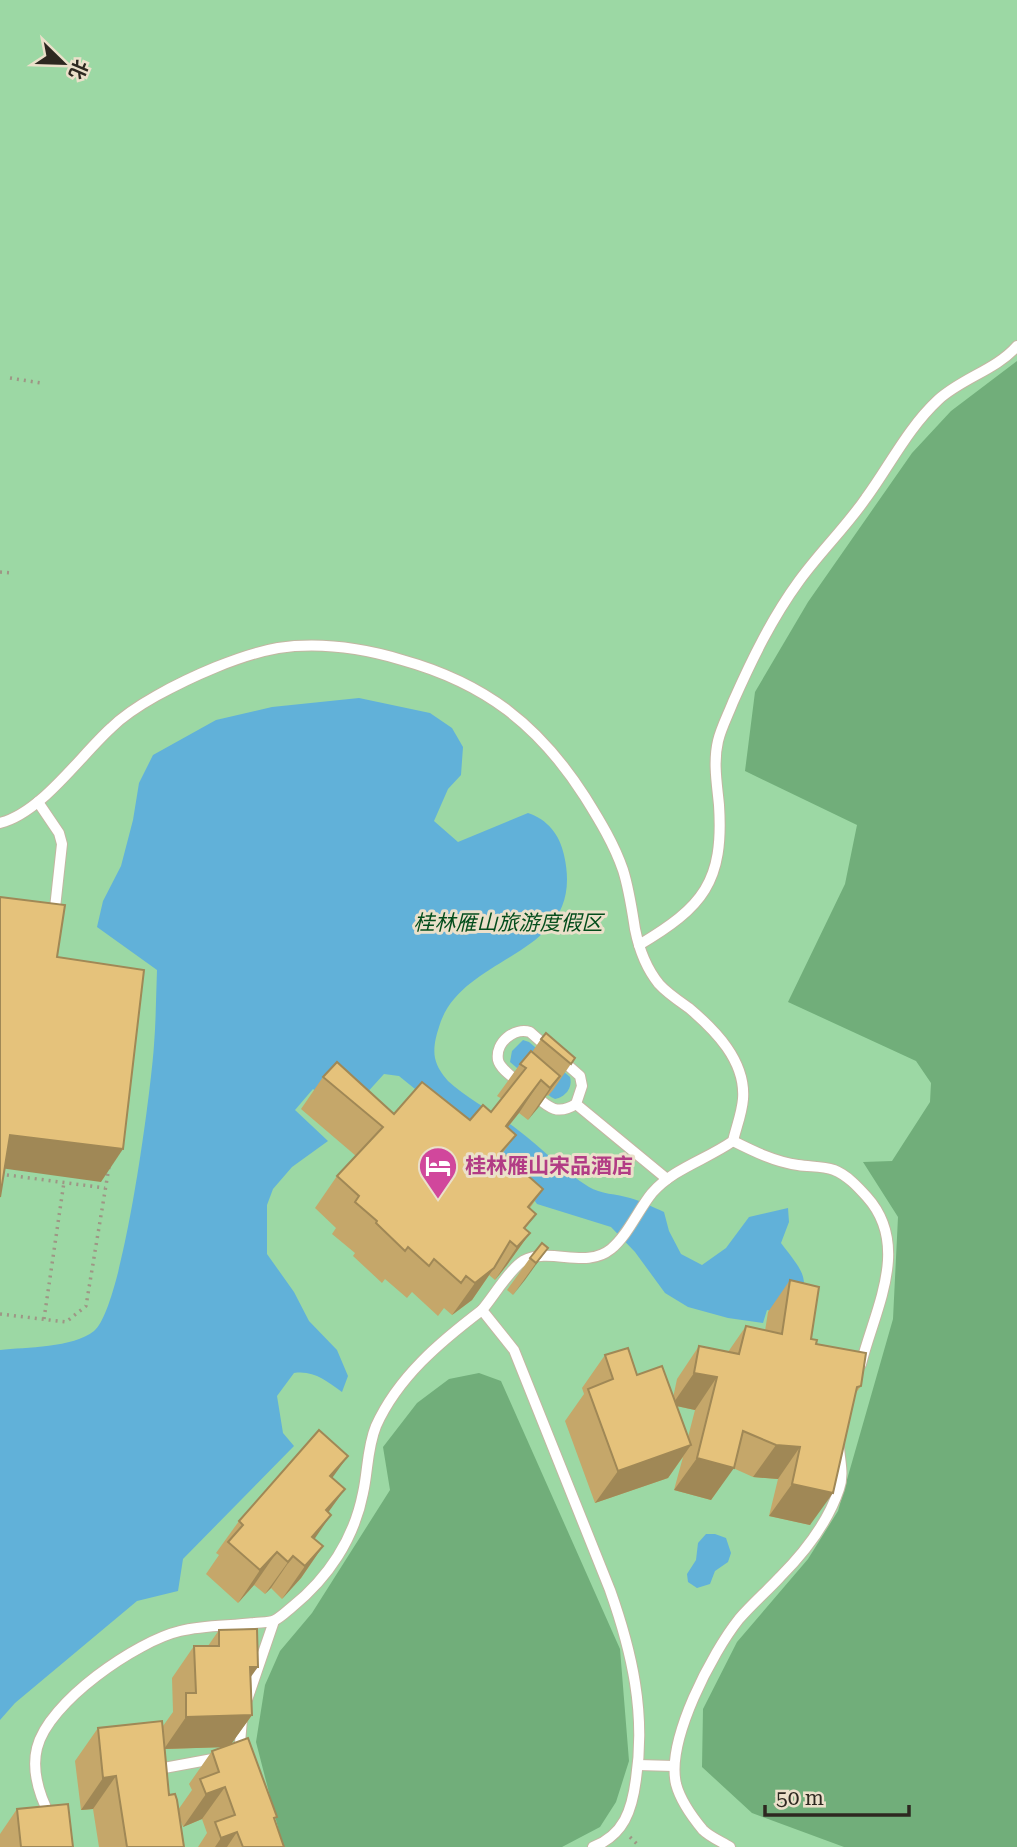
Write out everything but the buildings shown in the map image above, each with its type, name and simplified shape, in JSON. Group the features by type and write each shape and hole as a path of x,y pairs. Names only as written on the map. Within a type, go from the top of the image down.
{"lane":[{"path":"639,945 689,912 709,883 716,863 720,836 715,763 717,742 746,673 771,623 800,580 851,519 915,425 940,398 995,364 1017,346"},
{"path":"0,823 24,813 38,802 112,727 135,709 192,678 275,649 307,646 384,654 429,667 504,706 536,733 564,764 611,839 624,872 639,945 648,968 661,986 703,1020 735,1060 743,1098 733,1141 667,1180 652,1193 612,1249 600,1256 585,1259 536,1255 520,1263 482,1310 446,1337 410,1374 388,1402 375,1428 366,1463 363,1493 344,1550 309,1594 274,1621 197,1628 154,1639 117,1661 78,1692 47,1726 39,1741 34,1761 42,1801 58,1832"},
{"path":"38,802 59,833 62,844 52,928"},
{"path":"513,1032 530,1032 580,1076 582,1086 576,1104 563,1111 551,1109 500,1065 499,1050 513,1032"},
{"path":"576,1104 667,1180"},
{"path":"733,1141 763,1155 796,1165 821,1166 838,1172 860,1189 881,1217 890,1246 889,1255 882,1295 859,1373"},
{"path":"482,1310 514,1350 622,1624 639,1702 641,1741 632,1805 621,1828 593,1847"},
{"path":"730,1847 705,1831 676,1786 674,1766 688,1711 726,1636 741,1616 796,1559 827,1516 842,1478 840,1440"},
{"path":"151,1791 154,1778 163,1768 191,1761 240,1760 243,1714 274,1621"},
{"path":"638,1765 674,1766"}],"path":[{"path":"10,379 41,383"},
{"path":"0,572 13,573"},
{"path":"0,1314 66,1322 86,1306 110,1162"},
{"path":"0,1174 105,1188"},
{"path":"44,1320 64,1182"}],"green space":[{"name":"桂林雁山旅游度假区","path":"0,0 1017,0 1017,1847 0,1847"},
{"path":"1017,361 1017,1847 844,1847 752,1813 702,1767 703,1709 737,1642 808,1559 838,1511 893,1319 898,1217 863,1162 892,1161 930,1102 931,1083 916,1061 788,1002 845,884 857,825 745,771 755,692 808,602 912,453 951,411"},
{"path":"479,1373 501,1381 620,1649 629,1761 616,1802 600,1827 562,1847 283,1847 256,1742 265,1685 280,1651 312,1613 390,1490 383,1447 417,1403 449,1379"}],"water":[{"path":"359,698 430,713 452,728 463,747 461,775 448,789 434,821 458,842 528,813 541,819 552,829 564,855 566,889 558,915 541,935 471,983 452,1002 439,1027 435,1042 435,1058 442,1073 455,1087 518,1130 589,1187 634,1199 664,1212 669,1231 681,1254 702,1265 726,1248 749,1217 788,1208 789,1222 781,1243 803,1277 804,1293 799,1318 767,1310 763,1323 728,1318 688,1307 665,1293 635,1252 611,1227 537,1204 520,1180 457,1123 399,1076 384,1074 345,1117 313,1089 295,1110 328,1141 292,1167 273,1189 267,1205 267,1254 294,1292 309,1321 337,1350 348,1376 342,1392 314,1375 294,1373 277,1396 283,1433 294,1446 183,1559 178,1591 137,1601 15,1703 0,1720 0,1350 62,1344 85,1337 94,1331 105,1314 115,1283 134,1197 141,1150 154,1045 157,970 97,927 103,901 121,866 139,783 153,755 216,720 272,707"},
{"path":"523,1040 529,1042 570,1077 569,1088 562,1096 555,1099 551,1097 510,1062 512,1051"},
{"path":"706,1534 726,1538 731,1553 728,1562 715,1571 710,1584 697,1588 688,1582 687,1574 696,1560 698,1543"}],"place":[{"name":"桂林雁山宋品酒店","path":"438,1200"}]}
